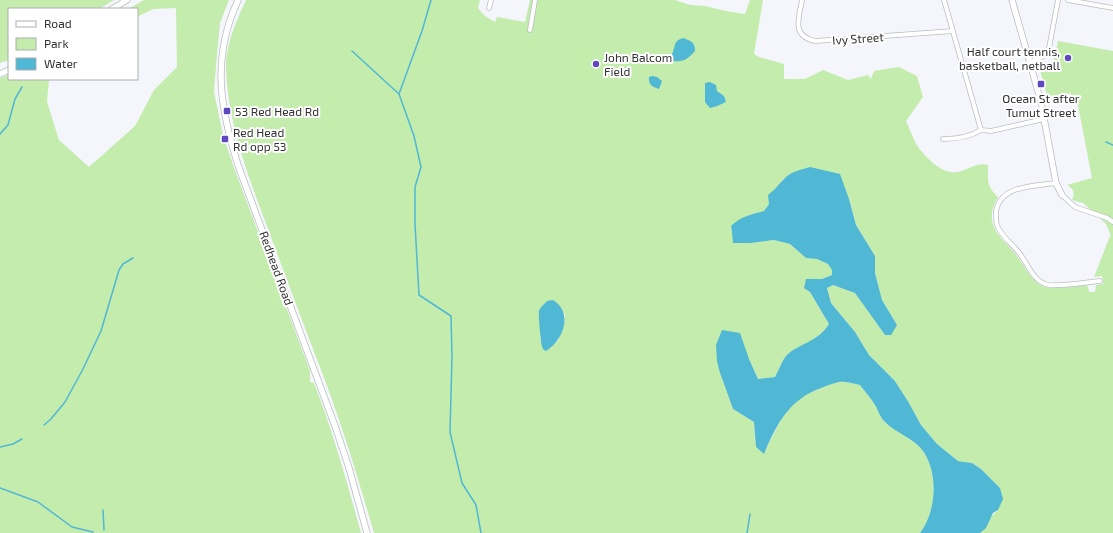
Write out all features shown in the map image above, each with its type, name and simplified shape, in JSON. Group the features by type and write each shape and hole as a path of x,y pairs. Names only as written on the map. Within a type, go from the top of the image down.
{"main road":[{"path":"114,8 127,0"},
{"name":"Redhead Road","path":"238,0 233,10 226,34 222,55 221,90 227,127 239,168 335,426 349,468 366,533"},
{"path":"1012,0 1044,119 1056,183 1062,195"}],"street":[{"path":"489,8 491,0"},
{"path":"530,30 535,0"},
{"name":"Ivy Street","path":"802,0 798,25 799,31 807,39 815,41 953,31"},
{"path":"944,0 981,130"},
{"path":"1029,62 1041,58 1046,54 1049,48 1058,0"},
{"path":"1068,0 1113,8"},
{"path":"943,139 955,139 975,134 981,130 991,131 1044,119"},
{"path":"1056,183 1018,189 1004,196 997,209 997,225 1003,236 1019,252 1035,277 1040,282 1053,285 1100,281"},
{"path":"1062,195 1075,207 1107,218 1113,222"}],"green space":[{"path":"0,0 114,0 101,8 8,8 8,60 0,63"},
{"path":"144,0 229,0 220,23 214,92 223,135 310,371 310,382 314,383 327,420 361,533 0,533 0,78 8,75 8,80 49,80 47,102 59,140 89,167 135,126 154,90 177,67 176,8 153,9 138,16 138,8 130,8"},
{"path":"246,0 480,0 478,8 485,16 495,22 497,17 525,22 530,0 675,0 690,5 705,6 745,14 750,0 763,0 754,54 759,57 784,64 784,79 805,79 823,70 848,80 868,75 871,79 874,71 899,67 917,76 923,97 906,121 915,142 922,152 933,163 946,171 958,172 984,164 988,165 988,179 990,186 998,197 992,211 992,219 998,235 1014,252 1030,275 1040,285 1050,288 1063,288 1086,285 1089,292 1095,292 1096,285 1103,284 1102,276 1094,277 1111,236 1106,224 1090,209 1083,203 1072,200 1073,191 1067,185 1092,178 1078,105 1069,103 1071,93 1048,100 1039,66 1054,61 1058,41 1113,51 1113,533 980,533 998,510 1000,488 981,469 972,463 958,461 937,444 921,425 895,381 869,355 855,332 831,303 827,288 833,285 855,293 885,335 897,325 882,300 875,273 875,256 856,225 849,199 784,178 777,188 769,195 769,204 764,211 750,215 731,226 732,232 751,243 774,240 790,244 806,258 817,259 828,264 832,270 832,275 822,279 806,279 810,292 829,324 816,338 789,353 775,377 758,379 749,359 720,373 733,409 754,422 756,447 764,453 786,413 801,398 835,382 860,385 873,402 881,418 893,429 919,446 928,460 932,471 934,493 929,515 920,533 374,533 340,423 251,184 234,126 227,86 226,58 233,32","holes":["547,301 565,314 564,325 558,341 540,338 541,331 539,311"]}],"water":[{"path":"683,38 692,42 695,51 684,60 669,61 675,44 679,39"},
{"path":"649,77 657,77 662,81 659,89 650,84"},
{"path":"710,82 716,85 717,91 724,96 726,102 710,108 705,102 705,83"},
{"path":"810,167 840,174 856,225 875,256 875,273 882,300 897,325 891,335 885,335 855,293 833,285 827,288 831,303 855,332 869,355 895,381 921,425 937,444 958,461 972,463 981,469 1000,488 1003,499 998,510 993,513 986,528 980,533 920,533 929,515 934,493 932,471 928,460 919,446 893,429 881,418 873,402 860,385 837,382 812,392 802,398 786,413 774,432 764,454 756,447 754,422 733,409 717,361 716,345 722,330 740,333 758,379 775,377 787,355 815,338 825,330 829,324 810,292 804,288 806,279 822,279 832,275 832,270 828,264 817,259 806,258 790,244 774,240 751,243 733,243 731,226 742,218 764,211 769,204 768,195 787,176 796,171"},
{"path":"553,300 563,312 564,327 557,341 546,351 543,349 542,344 539,311 547,301"}],"waterway":[{"path":"399,94 422,31 431,0"},
{"path":"352,51 399,94 414,136 421,167 415,187 415,224 419,295 451,316 452,357 450,432 462,483 476,505 481,533"},
{"path":"0,134 8,125 15,99 22,87"},
{"path":"1106,142 1113,145"},
{"path":"44,425 65,402 83,369 101,331 119,270 123,264 133,258"},
{"path":"0,447 13,444 22,439"},
{"path":"0,488 38,502 72,527 93,532"},
{"path":"103,510 104,530"},
{"path":"747,533 750,514"}],"place":[{"name":"Half court tennis, basketball, netball","path":"1068,58"},
{"name":"John Balcom Field","path":"596,64"},
{"name":"Ocean St after Tumut Street","path":"1041,84"},
{"name":"53 Red Head Rd","path":"227,111"},
{"name":"Red Head Rd opp 53","path":"225,139"}]}
